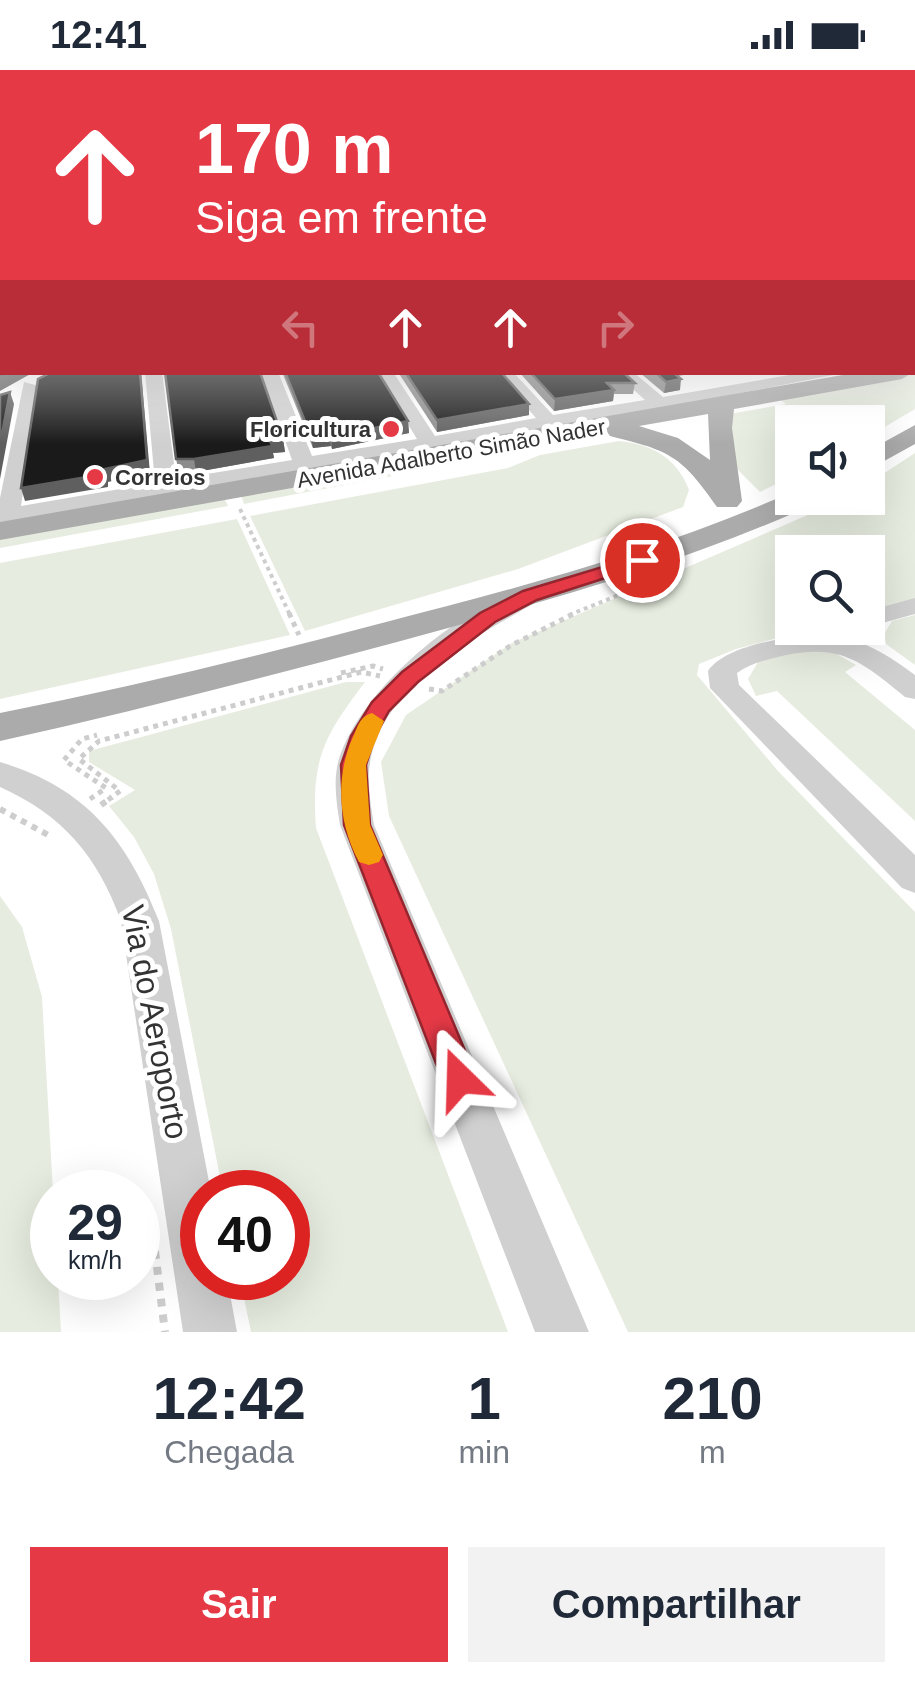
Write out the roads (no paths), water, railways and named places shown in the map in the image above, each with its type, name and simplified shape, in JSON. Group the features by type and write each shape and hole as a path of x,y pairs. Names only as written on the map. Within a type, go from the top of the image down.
{"main road":[{"name":"Avenida Adalberto Simão Nader","path":"566,428 719,391 873,375"},
{"path":"680,549 714,520 726,500 730,479 720,427 719,391"},
{"path":"3,521 237,502 479,465 526,451 566,428 634,432 673,443 703,465 726,500"},
{"path":"885,452 915,433"},
{"path":"0,557 237,502"},
{"path":"0,727 195,684 530,596 680,549 775,510"}],"street":[{"path":"154,375 166,489"},
{"path":"270,375 305,466"},
{"path":"386,375 430,444"},
{"path":"506,375 566,428"},
{"path":"626,375 660,404"},
{"name":"Avenida Adalberto Simão Nader","path":"3,521 430,444 566,428 719,391 821,375"},
{"path":"3,521 30,386"},
{"path":"530,596 488,618 410,677 380,707 363,736 353,765 357,825 562,1332"},
{"path":"885,614 915,606"},
{"path":"793,645 738,659 722,670 721,679 733,696 915,878"},
{"path":"858,645 915,690"},
{"name":"Via do Aeroporto","path":"0,774 40,789 63,824 128,885 140,921 210,1332"}],"place":[{"name":"Floricultura","path":"391,429"},
{"name":"Correios","path":"95,477"}]}
